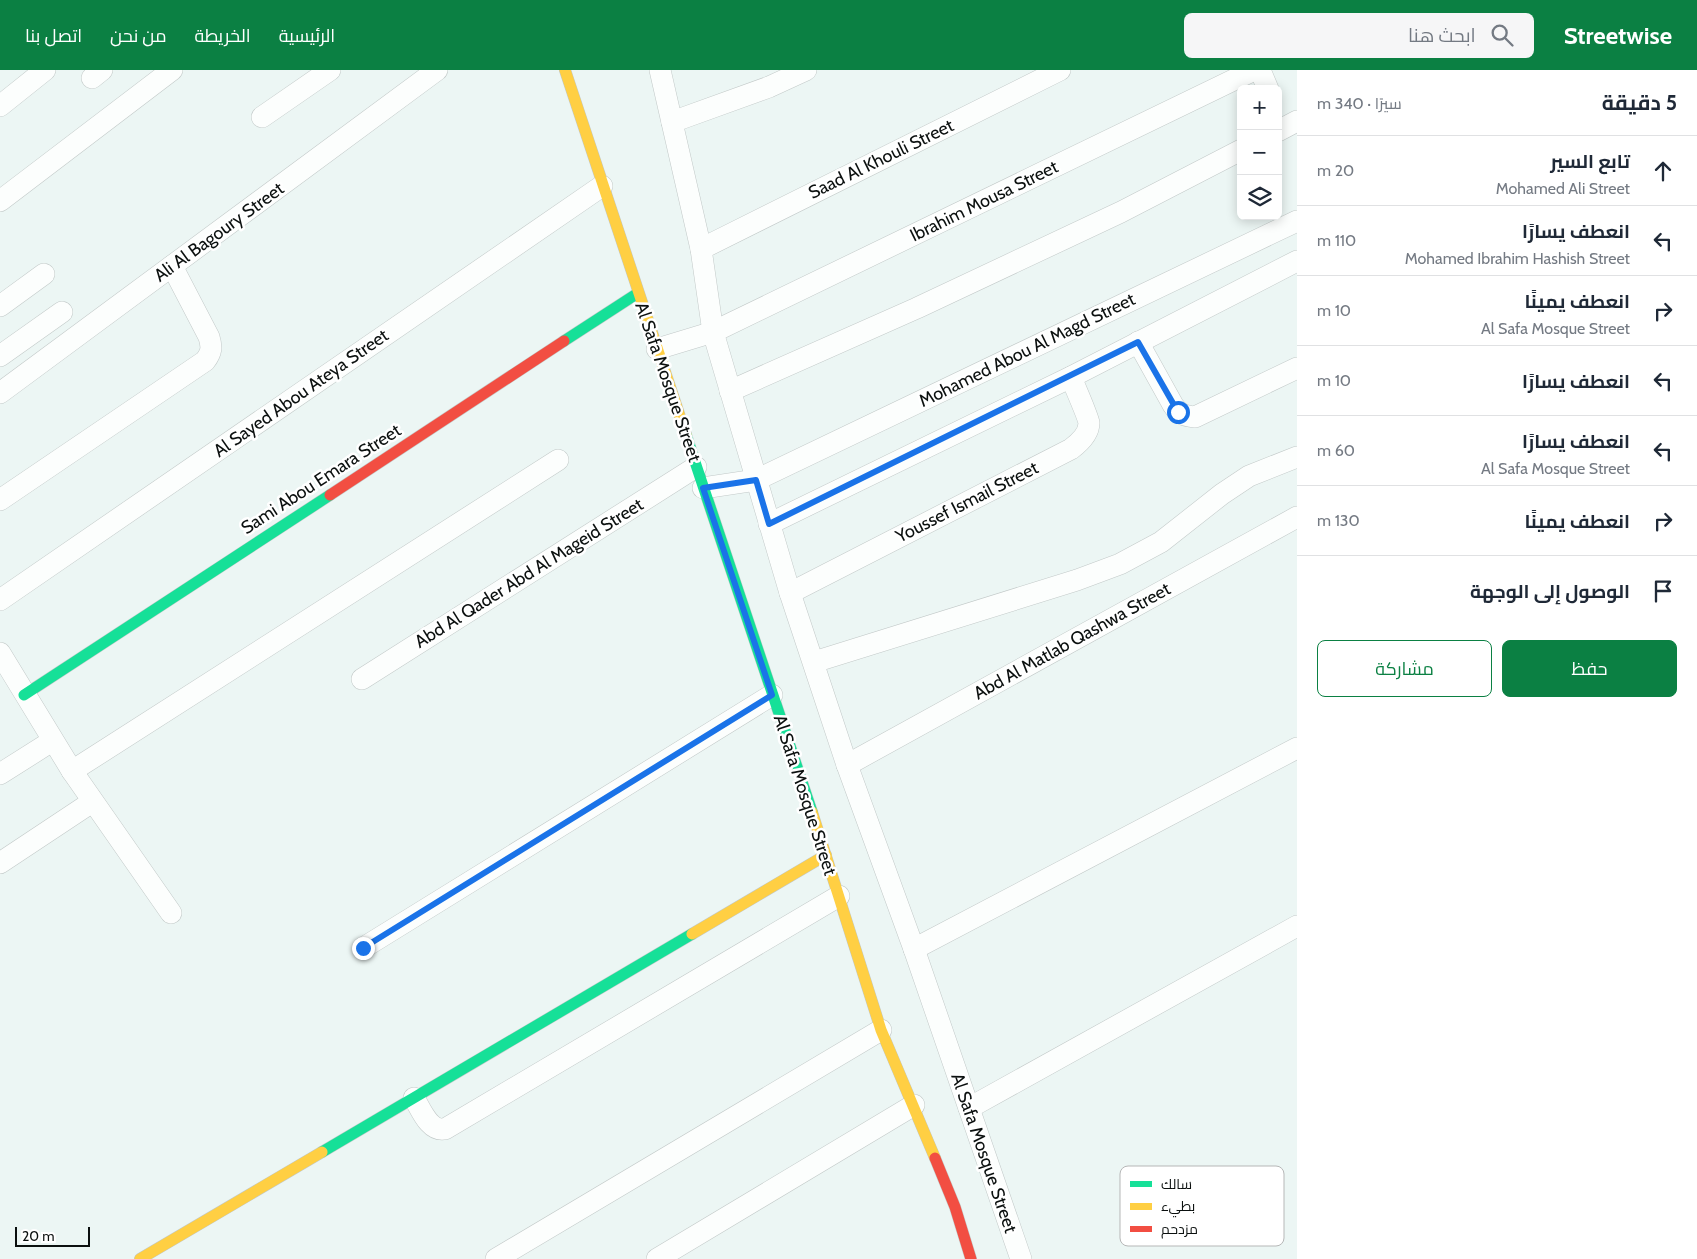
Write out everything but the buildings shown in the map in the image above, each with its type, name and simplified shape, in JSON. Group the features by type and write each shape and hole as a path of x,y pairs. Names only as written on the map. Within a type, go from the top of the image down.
{"street":[{"path":"0,106 45,70"},
{"path":"0,201 172,70"},
{"path":"262,117 330,70"},
{"name":"Ali Al Bagoury Street","path":"0,393 437,70"},
{"name":"Al Safa Mosque Street","path":"565,70 826,855 881,1030 914,1105 954,1207 971,1259"},
{"name":"Al Safa Mosque Street","path":"660,70 701,249 714,332 769,524 847,765 914,949 1021,1259"},
{"path":"672,122 769,87 806,70"},
{"name":"Saad Al Khouli Street","path":"701,249 1060,70"},
{"name":"Ibrahim Mousa Street","path":"657,349 714,332 1254,70"},
{"path":"1260,70 1266,85"},
{"path":"730,391 926,304 1121,212 1237,152"},
{"name":"Al Sayed Abou Ateya Street","path":"0,600 602,186"},
{"name":"Mohamed Abou Al Magd Street","path":"703,488 756,480 1297,221"},
{"path":"769,524 1071,377 1297,261"},
{"path":"0,500 205,361 210,355 212,347 208,337 172,266"},
{"path":"0,306 44,274"},
{"name":"Sami Abou Emara Street","path":"24,695 638,293"},
{"path":"0,356 62,312"},
{"path":"1138,342 1173,405 1178,412 1186,416 1195,417 1297,368"},
{"name":"Youssef Ismail Street","path":"790,593 1071,449 1085,435 1089,423 1071,377"},
{"path":"814,662 1077,580 1120,564 1161,542 1222,494 1249,476 1297,457"},
{"path":"72,771 558,460"},
{"name":"Abd Al Qader Abd Al Mageid Street","path":"362,679 696,467"},
{"name":"Abd Al Matlab Qashwa Street","path":"847,765 1297,517"},
{"path":"0,653 52,741 92,802 171,913"},
{"path":"363,948 772,695"},
{"path":"0,774 52,741"},
{"path":"914,949 1297,748"},
{"path":"0,863 92,802"},
{"path":"140,1259 826,855"},
{"path":"414,1098 433,1128 438,1130 445,1129 839,896"},
{"path":"969,1108 1297,926"},
{"path":"496,1259 881,1030"},
{"path":"657,1259 914,1105"}],"traffic: fast":[{"path":"564,341 638,293"},
{"path":"686,435 812,812"},
{"path":"24,695 330,495"},
{"path":"322,1152 692,934"}],"traffic: slow":[{"path":"565,70 686,435"},
{"path":"812,812 881,1030 935,1158"},
{"path":"692,934 826,855"},
{"path":"140,1259 322,1152"}],"traffic: jam":[{"path":"330,495 564,341"},
{"path":"935,1158 955,1207 971,1259"}],"route":[{"path":"363,948 772,695 703,488 756,480 769,524 1071,377 1138,342 1178,412"}]}
